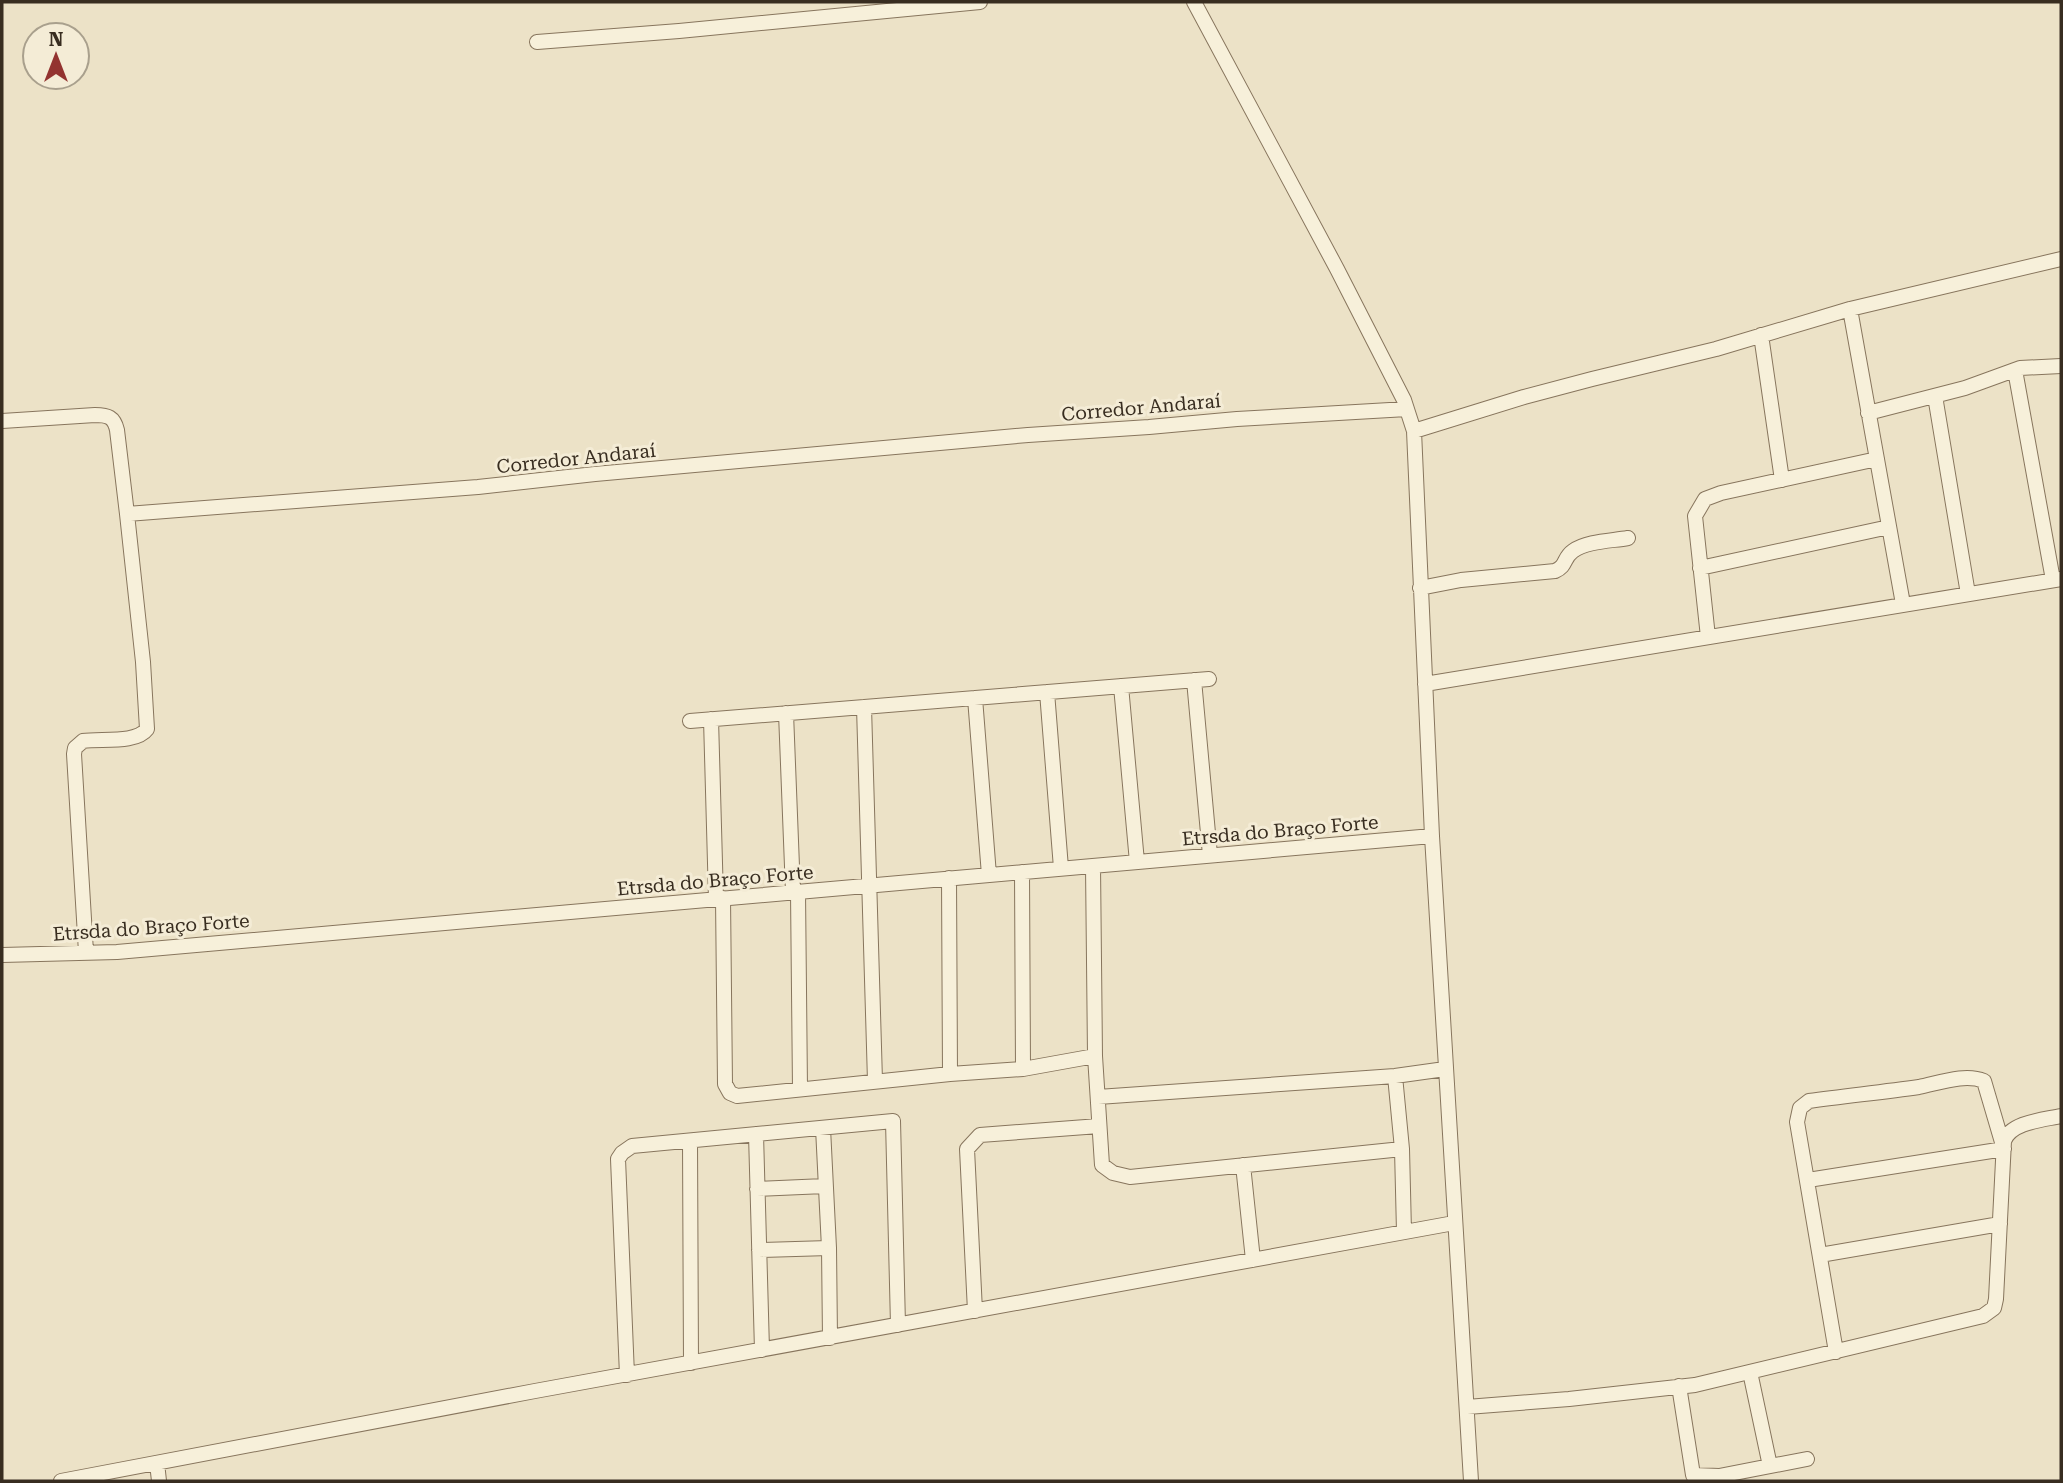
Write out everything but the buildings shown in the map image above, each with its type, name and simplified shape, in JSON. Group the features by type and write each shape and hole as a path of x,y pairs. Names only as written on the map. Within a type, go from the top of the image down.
{"street":[{"path":"537,42 980,2"},
{"path":"1194,2 1337,269 1407,408 1414,431 1432,836 1471,1481"},
{"path":"1414,431 1592,379 1716,349 1850,309 2061,259"},
{"path":"1850,309 1903,604"},
{"path":"1761,335 1783,480"},
{"path":"1868,413 1965,388 2020,368 2061,366"},
{"path":"1425,684 2057,579 2015,370"},
{"path":"1935,396 1968,594"},
{"name":"Corredor Andaraí","path":"127,514 478,487 1015,436 1407,408"},
{"path":"2,421 103,415 112,418 117,430 143,662 147,729 144,734 129,738 83,741 75,748 86,952"},
{"path":"1708,637 1695,516 1705,499 1721,493 1877,459"},
{"path":"1700,568 1889,527"},
{"path":"1420,588 1461,580 1555,571 1564,566 1568,555 1579,548 1628,538"},
{"path":"690,721 1201,680 1210,855"},
{"path":"1121,686 1137,862"},
{"path":"1047,692 1060,868"},
{"path":"975,698 989,875"},
{"path":"864,707 875,1081"},
{"path":"786,713 795,892 800,1089"},
{"path":"711,719 720,898 725,1084 730,1093 737,1096 1023,1069 1095,1056"},
{"name":"Etrsda do Braço Forte","path":"2,956 117,952 1432,836"},
{"path":"1093,866 1095,1056 1102,1165 1113,1173 1130,1177 1402,1149"},
{"path":"1022,872 1023,1069"},
{"path":"949,878 950,1074"},
{"path":"1098,1097 1395,1076 1445,1069"},
{"path":"1395,1076 1402,1149 1404,1232"},
{"path":"1836,1352 1797,1122 1800,1108 1809,1101 1977,1078 1984,1081 1988,1088 2004,1149"},
{"path":"1467,1407 1679,1387 1983,1316 1994,1308 1996,1299 2004,1141 2010,1131 2019,1126 2061,1116"},
{"path":"627,1375 618,1159 632,1146 893,1121 898,1325"},
{"path":"975,1311 967,1149 980,1135 1100,1126"},
{"path":"823,1128 830,1338"},
{"path":"755,1134 762,1350"},
{"path":"690,1141 691,1363"},
{"path":"1808,1180 2004,1149"},
{"path":"1243,1165 1253,1260"},
{"path":"757,1189 825,1186"},
{"path":"61,1481 91,1478 497,1398 1454,1223"},
{"path":"1820,1255 2000,1224"},
{"path":"759,1250 829,1248"},
{"path":"1750,1372 1770,1466"},
{"path":"1679,1387 1693,1475 1718,1476 1807,1459"},
{"path":"157,1463 159,1481"}]}
